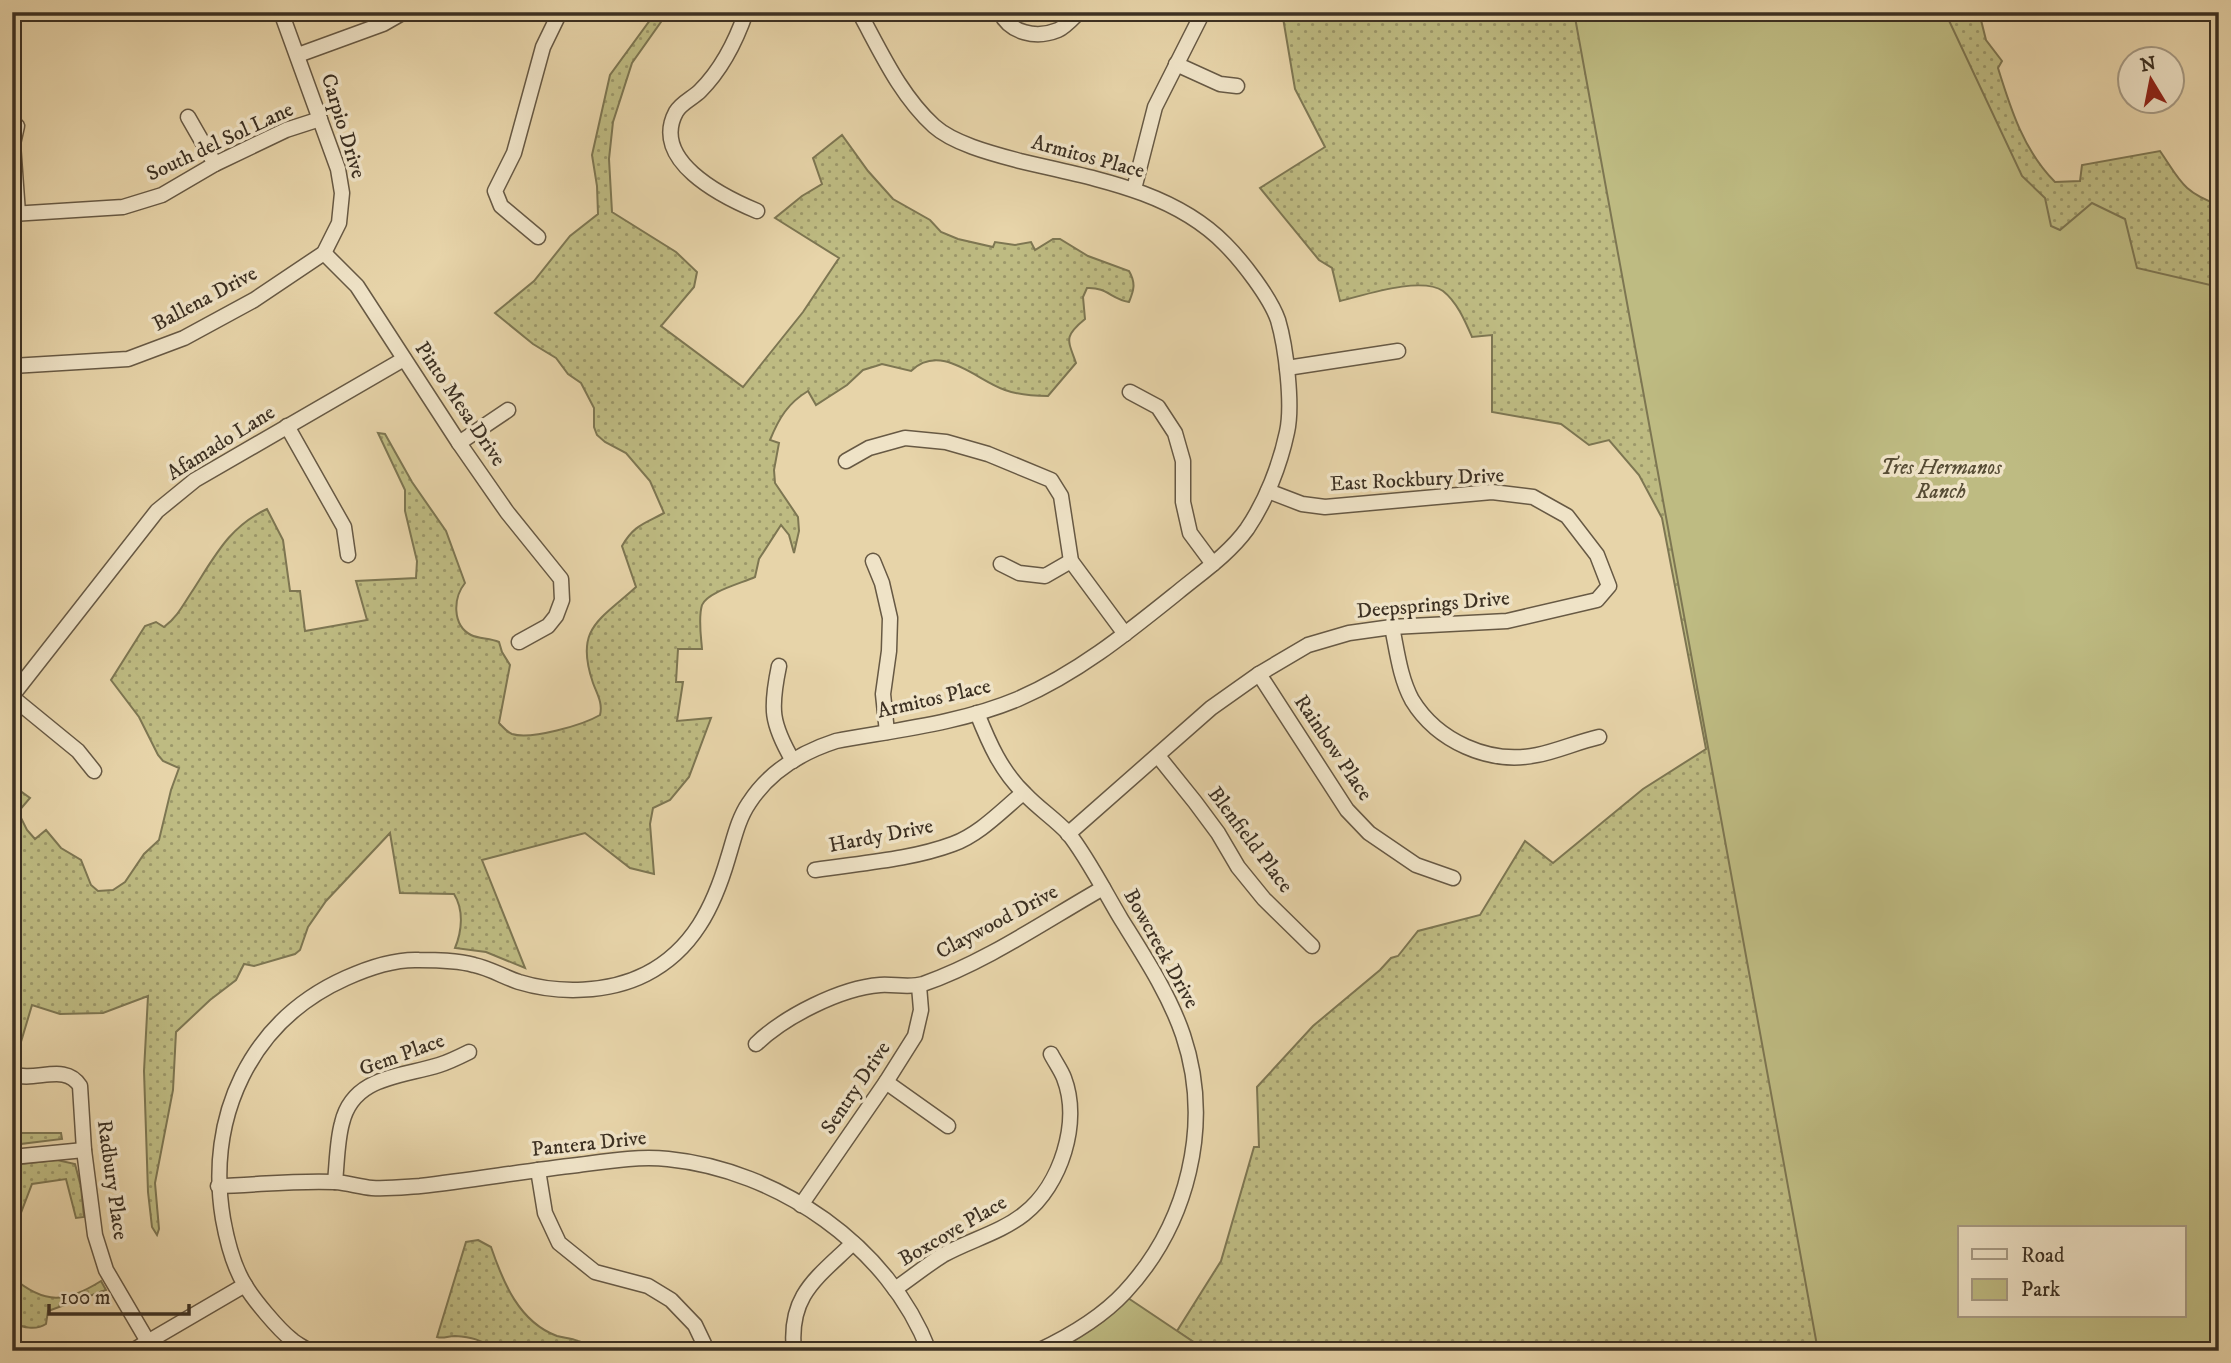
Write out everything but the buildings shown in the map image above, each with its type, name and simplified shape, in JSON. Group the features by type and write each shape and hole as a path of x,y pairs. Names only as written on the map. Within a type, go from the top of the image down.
{"street":[{"name":"Carpio Drive","path":"281,12 338,169 342,193 339,223 324,253"},
{"path":"298,55 383,24 404,12"},
{"path":"538,237 501,206 495,191 514,153 543,47 560,12"},
{"path":"746,12 734,46 701,90 677,110 670,130 673,151 688,170 733,201 757,211"},
{"name":"Armitos Place","path":"309,1351 290,1339 245,1286 232,1256 219,1186 219,1149 226,1114 241,1079 262,1044 293,1010 328,986 368,968 417,960 473,964 522,983 568,991 609,986 645,975 677,952 696,932 709,912 735,830 748,803 767,781 793,761 836,741 977,713 1052,683 1125,634 1213,564 1245,531 1268,491 1288,429 1287,368 1277,318 1252,275 1224,243 1190,215 1135,189 980,150 936,128 902,89 859,12"},
{"path":"1000,12 1005,22 1019,32 1035,34 1058,30 1079,12"},
{"path":"1135,189 1155,107 1203,12"},
{"path":"1176,64 1220,84 1237,86"},
{"path":"188,117 215,164"},
{"name":"South del Sol Lane","path":"15,214 123,207 162,195 215,164 286,130 320,119"},
{"path":"15,214 13,144 17,126"},
{"name":"Pinto Mesa Drive","path":"324,253 357,286 507,512 561,579 562,600 556,616 548,626 519,642"},
{"name":"Ballena Drive","path":"12,366 128,359 184,338 254,300 324,253"},
{"path":"1287,368 1398,351"},
{"name":"Afamado Lane","path":"12,697 157,511 195,480 404,359"},
{"path":"1130,392 1158,407 1175,433 1183,461 1183,502 1189,533 1213,564"},
{"path":"459,443 508,410"},
{"path":"287,426 344,527 348,555"},
{"path":"846,461 869,448 905,438 946,442 988,454 1051,480 1060,496 1071,561 1125,634"},
{"name":"East Rockbury Drive","path":"1268,491 1302,504 1325,507 1492,492 1533,497 1567,516 1597,555 1609,586"},
{"path":"873,561 882,583 890,618 883,694 887,732"},
{"path":"1001,564 1019,573 1045,576 1071,561"},
{"name":"Deepsprings Drive","path":"1068,834 1211,708 1259,674 1308,645 1349,633 1392,627 1507,621 1597,600 1609,586"},
{"path":"1392,627 1402,676 1412,698 1424,716 1442,733 1462,745 1482,753 1508,757 1535,756 1598,737"},
{"path":"779,666 773,711 777,733 793,761"},
{"name":"Rainbow Place","path":"1259,674 1347,810 1369,833 1416,865 1453,878"},
{"path":"12,697 78,751 94,771"},
{"name":"Bowcreek Drive","path":"977,713 993,756 1023,793 1068,834 1164,991 1184,1037 1195,1105 1195,1140 1188,1178 1177,1214 1146,1268 1124,1294 1098,1316 1069,1336 1038,1351"},
{"name":"Blenfield Place","path":"1158,756 1218,833 1264,899 1312,946"},
{"name":"Hardy Drive","path":"815,870 916,855 955,844 984,827 1023,793"},
{"name":"Claywood Drive","path":"756,1044 767,1033 813,1006 840,994 879,985 919,986 961,969 1103,888"},
{"name":"Sentry Drive","path":"801,1205 915,1036 921,1010 919,986"},
{"name":"Gem Place","path":"335,1182 342,1122 353,1098 369,1085 397,1074 439,1065 469,1052"},
{"name":"Boxcove Place","path":"895,1289 942,1256 1026,1213 1047,1189 1061,1161 1069,1133 1069,1104 1064,1079 1051,1054"},
{"name":"Radbury Place","path":"12,1074 65,1074 75,1079 80,1086 84,1150 95,1235 106,1269 147,1340"},
{"path":"886,1082 948,1126"},
{"path":"12,1157 84,1150"},
{"name":"Pantera Drive","path":"219,1186 335,1182 373,1188 419,1186 627,1158 667,1159 707,1165 746,1177 828,1221 853,1243 895,1289 929,1351"},
{"path":"538,1170 545,1213 559,1243 595,1272 648,1286 671,1300 695,1325 706,1348"},
{"path":"794,1351 794,1316 802,1295 853,1243"},
{"path":"132,1351 245,1286"}],"green space":[{"path":"656,12 668,12 632,63 613,122 609,159 612,212 676,252 697,272 694,287 661,326 743,387 803,312 839,258 775,218 822,184 813,158 842,135 868,171 893,199 930,220 941,232 993,247 995,242 1015,245 1031,242 1035,250 1053,239 1060,239 1088,256 1129,271 1134,286 1129,302 1099,289 1087,288 1083,297 1085,319 1073,330 1069,339 1076,363 1048,396 1010,392 958,366 934,360 922,363 911,371 882,364 863,370 847,385 816,405 808,391 795,401 781,418 770,440 779,443 774,470 775,483 798,517 799,531 794,553 789,535 781,525 759,559 755,577 705,600 700,621 702,649 678,649 676,682 683,682 677,721 711,718 689,777 670,800 653,808 650,824 654,874 630,868 585,833 482,860 525,968 486,952 455,948 461,921 454,894 400,893 390,833 326,901 308,927 300,950 295,954 254,966 244,964 236,980 176,1032 173,1090 155,1183 159,1229 157,1235 152,1227 148,1192 144,1071 148,996 103,1013 60,1014 32,1005 15,1062 12,1061 12,785 30,798 18,812 35,839 46,830 61,848 81,860 91,885 98,891 113,890 125,882 144,854 159,840 179,768 163,761 158,755 139,717 111,680 145,626 156,622 164,627 169,623 232,534 253,516 267,509 283,540 290,591 300,591 305,631 367,620 356,581 416,578 417,561 405,511 405,490 378,433 385,434 412,482 446,531 465,583 458,596 456,611 460,625 471,635 499,642 510,665 499,723 512,734 531,735 570,727 600,715 600,703 588,664 589,637 602,617 636,587 622,546 626,539 635,529 664,513 650,481 626,453 597,435 594,408 581,383 568,374 556,358 533,344 495,313 534,281 570,236 598,214 592,155 610,75"},
{"name":"Tres Hermanos Ranch","path":"1282,12 1979,12 1986,40 2002,61 1998,68 2020,129 2035,157 2055,182 2080,181 2082,165 2160,151 2189,190 2219,205 2219,1351 1207,1351 1177,1331 1221,1261 1254,1147 1259,1147 1257,1087 1313,1026 1391,958 1398,956 1418,931 1480,915 1525,841 1553,863 1643,789 1706,749 1662,518 1639,475 1609,440 1589,445 1561,424 1492,412 1492,335 1472,337 1456,306 1443,291 1421,285 1407,286 1340,301 1332,268 1319,260 1260,188 1325,147 1295,89"},
{"name":"Tres Hermanos Ranch","path":"1574,12 1945,12 2022,176 2045,198 2051,226 2060,230 2092,203 2125,219 2137,268 2219,287 2219,1351 1818,1351"},
{"path":"12,1133 61,1133 62,1139 12,1145"},
{"path":"57,1160 75,1164 84,1217 76,1218 66,1179 32,1184 19,1218 12,1227 12,1165"},
{"path":"478,1240 491,1247 507,1287 532,1321 557,1336 573,1339 598,1351 492,1351 481,1341 471,1338 437,1337 466,1242"},
{"path":"12,1277 35,1293 56,1298 77,1294 101,1281 106,1290 48,1311 46,1324 29,1328 12,1323"},
{"path":"1128,1298 1207,1351 1059,1351 1102,1322"}]}
